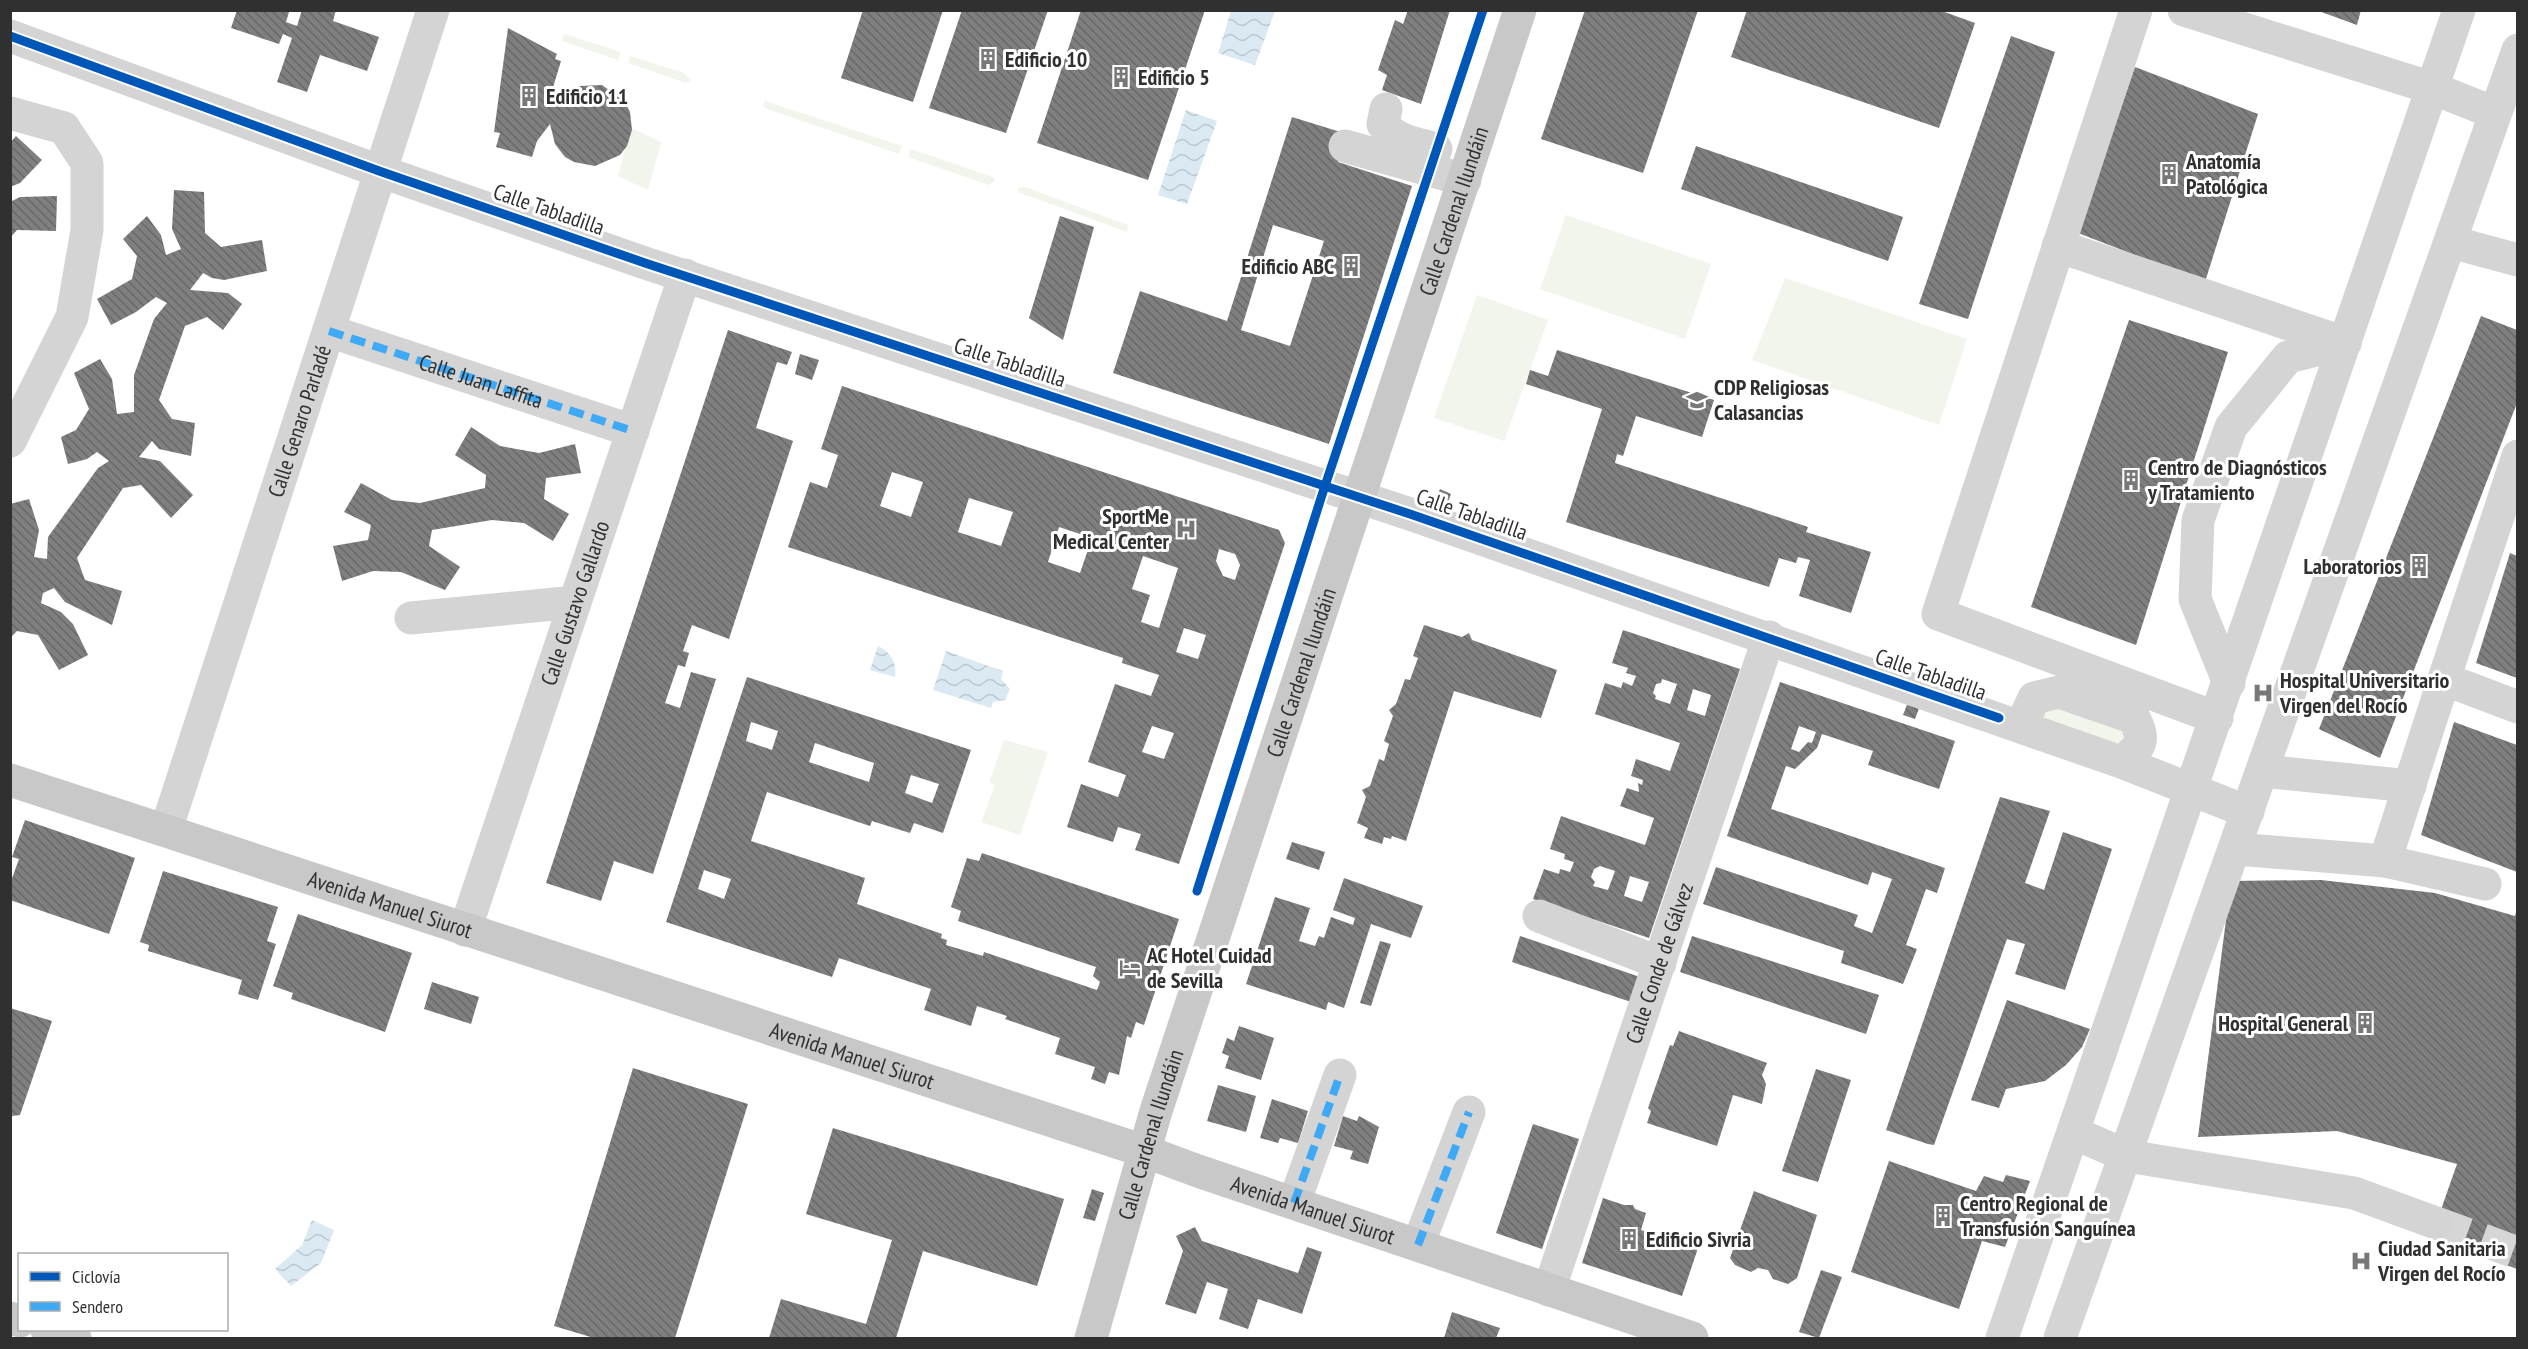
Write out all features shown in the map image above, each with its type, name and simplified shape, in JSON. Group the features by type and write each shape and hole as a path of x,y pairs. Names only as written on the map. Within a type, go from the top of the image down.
{"main road":[{"name":"Calle Cardenal Ilundáin","path":"1091,1338 1144,1150 1520,10"},
{"name":"Avenida Manuel Siurot","path":"10,780 1144,1150 1692,1338"},
{"path":"53,1331 75,1338"}],"street":[{"name":"Calle Genaro Parladé","path":"166,830 433,10"},
{"path":"2136,10 1938,614 2217,718"},
{"path":"2184,10 2432,88 2495,113"},
{"path":"2002,1338 2459,10"},
{"name":"Calle Tabladilla","path":"10,36 382,172 1359,498 1769,638 2121,762 2248,812"},
{"path":"2060,1338 2236,849 2517,50"},
{"path":"1386,109 1383,124 1395,137 1469,169"},
{"path":"10,113 63,128 87,163 87,230 72,317 10,441"},
{"path":"1344,146 1469,169"},
{"path":"2451,242 2517,260"},
{"path":"2058,246 2345,343"},
{"name":"Calle Gustavo Gallardo","path":"465,930 686,275"},
{"name":"Calle Juan Laffita","path":"329,331 633,431"},
{"path":"2229,682 2195,599 2198,520 2231,427 2288,357 2345,343"},
{"path":"2385,861 2517,456"},
{"path":"411,618 575,602"},
{"name":"Calle Conde de Gálvez","path":"1549,1290 1769,638"},
{"path":"2444,679 2517,707"},
{"path":"2013,724 2027,713 2034,698 2050,693 2069,694 2127,714 2133,718 2142,735 2136,749 2121,762"},
{"path":"2263,771 2410,786"},
{"path":"2236,849 2385,861 2485,884"},
{"path":"1539,916 1660,963"},
{"path":"1294,1203 1340,1076"},
{"path":"1418,1245 1469,1112"},
{"path":"2074,1133 2127,1156 2354,1193 2436,1223"}],"shaded area":[{"path":"564,34 621,52 618,60 562,41"},
{"path":"630,56 684,73 691,80 686,83 628,63"},
{"path":"765,101 902,146 899,154 767,109 763,106"},
{"path":"631,128 661,142 648,190 618,176"},
{"path":"911,149 993,177 995,180 989,185 908,157"},
{"path":"1025,187 1128,225 1127,232 1018,192 1018,188"},
{"path":"1566,215 1711,264 1685,339 1540,289"},
{"path":"1785,278 1967,339 1939,425 1752,360"},
{"path":"1477,295 1548,320 1504,441 1434,418"},
{"path":"2044,705 2124,723 2126,748 2041,724"},
{"path":"1004,740 1048,752 1020,835 981,822 995,785 989,782"}],"water":[{"path":"1231,11 1275,11 1255,65 1218,53"},
{"path":"1186,110 1217,121 1187,204 1158,195"},
{"path":"878,646 892,659 895,677 870,670"},
{"path":"946,651 1003,671 1001,679 1010,689 1005,700 993,702 991,708 933,690"},
{"path":"312,1220 334,1230 321,1263 291,1286 275,1269 302,1245"}],"building":[{"path":"237,10 286,10 289,12 286,22 297,26 302,10 336,10 333,21 379,37 367,71 320,55 307,92 277,82 292,38 283,34 279,44 231,28"},
{"path":"863,10 943,10 913,102 841,78"},
{"name":"Edificio 10","path":"962,10 1048,10 1006,133 929,108"},
{"name":"Edificio 5","path":"1081,10 1205,10 1148,180 1037,143"},
{"path":"1408,10 1450,10 1421,104 1382,90 1387,75 1378,70 1395,20 1403,24"},
{"path":"1585,10 1698,10 1643,173 1541,139"},
{"path":"1747,10 1939,10 1975,23 1939,128 1731,57"},
{"path":"2316,10 2361,10 2357,25"},
{"name":"Edificio 11","path":"508,28 557,54 555,59 561,61 551,94 561,97 580,86 602,85 625,102 630,112 632,130 627,146 620,155 595,166 574,162 565,157 555,144 550,124 537,141 532,157 496,147 500,133 494,132"},
{"path":"2011,36 2055,52 1968,319 1919,304"},
{"name":"Anatomía Patológica","path":"2135,67 2258,114 2205,282 2078,233"},
{"name":"Edificio ABC","path":"1292,117 1347,134 1338,162 1412,186 1329,444 1113,373 1140,291 1227,321","holes":["1273,225 1324,241 1290,346 1241,330"]},
{"path":"16,136 42,160 20,183 10,187 10,143"},
{"path":"1696,146 1903,217 1888,261 1681,189"},
{"path":"174,190 204,192 205,233 221,247 262,240 267,271 224,280 212,278 203,273 190,290 228,293 242,304 223,330 207,317 185,326 159,400 172,419 195,423 191,456 159,449 152,441 139,457 160,461 193,495 171,518 141,485 123,488 77,558 85,580 122,591 112,625 65,602 54,588 43,593 41,603 61,612 73,624 88,655 59,670 38,635 17,631 10,638 10,504 29,499 39,530 34,557 47,559 48,537 98,468 109,461 97,452 87,459 68,464 61,437 76,430 89,409 74,373 100,359 112,379 117,414 134,412 134,375 154,319 167,303 156,297 136,312 111,325 97,299 132,279 137,256 123,239 147,216 161,235 166,255 181,249 172,229"},
{"path":"57,196 56,231 17,230 10,238 10,202 20,197"},
{"path":"1060,216 1094,227 1063,340 1029,318"},
{"name":"Laboratorios","path":"2481,316 2517,330 2517,403 2380,758 2319,729"},
{"name":"Centro de Diagnósticos y Tratamiento","path":"2129,320 2228,352 2136,645 2031,607"},
{"path":"728,330 792,352 787,365 777,362 756,428 793,441 729,639 692,625 683,651 689,653 685,667 678,665 665,703 680,708 691,672 716,679 653,874 614,861 601,901 546,883"},
{"path":"1557,350 1714,400 1702,437 1636,416 1623,456 1617,454 1615,463 1808,527 1806,532 1871,552 1851,613 1799,596 1810,560 1798,557 1796,563 1779,558 1769,587 1566,522 1602,409 1526,384 1530,370 1548,376"},
{"path":"800,354 819,360 812,380 795,374"},
{"path":"842,386 1279,530 1285,543 1179,864 1135,850 1141,834 1118,827 1113,842 1067,827 1081,784 1118,797 1126,775 1088,762 1115,684 1151,696 1159,675 1122,663 1123,658 788,547 810,482 827,488 838,455 821,449","holes":["892,472 923,482 911,517 880,506","969,498 1013,512 1001,546 958,532","1059,527 1092,538 1080,573 1048,562","1219,549 1235,554 1240,565 1235,580 1223,576 1216,561","1143,556 1178,568 1159,628 1141,622 1150,595 1132,589","1184,628 1206,635 1198,659 1176,652","1152,726 1174,733 1164,759 1142,752"]},
{"path":"471,427 500,446 539,453 575,444 581,473 546,478 544,499 569,514 553,541 524,523 492,520 432,530 429,546 460,567 445,590 401,572 373,571 342,581 333,546 368,540 371,525 344,512 361,483 392,500 420,503 485,488 486,475 455,455"},
{"path":"1440,489 1451,494 1448,502 1436,498"},
{"path":"2510,553 2517,556 2517,678 2476,663"},
{"path":"1424,625 1462,637 1469,633 1472,640 1557,670 1541,718 1454,691 1406,841 1392,836 1391,839 1384,837 1382,844 1364,838 1368,828 1357,823 1366,797 1362,790 1370,786 1379,759 1384,761 1389,744 1384,741 1393,716 1389,710 1396,704 1405,679 1410,680 1418,658 1413,656"},
{"path":"1623,630 1740,669 1649,938 1533,899 1544,869 1559,874 1560,869 1570,872 1574,862 1564,859 1565,854 1550,849 1561,816 1645,845 1654,818 1620,806 1627,788 1639,792 1638,783 1642,785 1643,780 1631,776 1636,759 1670,771 1680,743 1595,714 1605,683 1621,688 1623,682 1632,686 1636,676 1626,673 1628,668 1612,663","holes":["1662,679 1677,684 1670,704 1655,699 1656,696 1653,693 1656,684 1661,683","1693,689 1711,695 1705,716 1687,710","1600,866 1615,871 1608,890 1593,886 1595,882 1591,877 1594,869","1630,876 1649,882 1642,902 1624,896"]},
{"path":"747,677 971,750 943,833 914,823 910,833 872,821 870,826 767,792 751,841 865,878 857,904 942,934 941,938 947,940 946,945 983,956 984,952 1097,990 1100,982 1093,976 1096,967 958,921 961,911 951,907 967,858 979,861 982,853 1179,919 1144,1025 1136,1022 1131,1038 1127,1036 1119,1075 1109,1072 1105,1084 1091,1079 1095,1067 1055,1054 1060,1038 1005,1019 1007,1016 977,1006 971,1026 924,1010 931,989 839,958 832,977 666,922","holes":["751,722 778,731 772,750 746,741","815,743 874,763 869,782 809,762","911,775 939,784 932,803 905,793","704,870 731,879 724,899 698,889"]},
{"path":"1780,682 1955,741 1939,789 1868,765 1873,751 1822,734 1817,748 1795,769 1786,766 1771,809 1945,868 1937,893 1926,889 1906,945 1917,949 1903,984 1841,963 1844,951 1703,904 1716,867 1858,915 1854,926 1872,933 1892,879 1872,872 1868,885 1727,836","holes":["1799,726 1816,732 1812,743 1808,742 1799,752 1791,749"]},
{"path":"1908,702 1920,706 1915,719 1903,715"},
{"path":"2454,722 2517,745 2517,872 2421,835"},
{"path":"2000,797 2050,811 2025,883 2044,890 2063,832 2112,849 2065,990 2015,974 2025,944 2007,939 1934,1145 1928,1144 1886,1130"},
{"path":"25,820 135,858 109,934 10,900 10,884 19,859 12,857"},
{"path":"1292,842 1325,852 1319,870 1286,859"},
{"path":"163,871 278,907 267,941 276,944 258,1000 238,994 242,980 148,951 149,945 140,942"},
{"path":"1344,878 1423,906 1411,938 1371,924 1344,1008 1328,1002 1326,1010 1246,984 1275,897 1310,908 1299,941 1315,946 1319,936 1324,938 1331,917 1353,925 1355,918 1333,910"},
{"name":"Hospital General","path":"2321,880 2435,893 2515,916 2517,909 2517,1269 2431,1238 2457,1164 2337,1131 2198,1137 2231,881"},
{"path":"298,914 412,953 385,1032 291,999 293,993 273,986"},
{"path":"1520,936 1640,977 1631,1002 1512,962"},
{"path":"1692,936 1879,995 1866,1034 1680,972"},
{"path":"1380,941 1391,944 1371,1006 1360,1003"},
{"path":"432,982 479,997 471,1024 424,1009"},
{"path":"2007,1000 2090,1029 2082,1047 2066,1065 2045,1081 2006,1089 1999,1108 1971,1100"},
{"path":"10,1008 52,1021 20,1115 12,1116"},
{"path":"1239,1026 1274,1038 1261,1080 1225,1068 1229,1056 1222,1053 1227,1038 1234,1041"},
{"path":"1679,1031 1767,1063 1762,1075 1766,1084 1762,1104 1733,1095 1717,1146 1647,1123 1651,1111 1648,1108 1670,1045 1673,1046"},
{"path":"633,1068 748,1104 675,1338 594,1338 554,1326"},
{"path":"1816,1069 1851,1080 1818,1182 1782,1171"},
{"path":"1218,1085 1256,1096 1246,1132 1207,1121"},
{"path":"1272,1099 1308,1111 1298,1143 1280,1138 1278,1143 1260,1138"},
{"path":"1343,1116 1357,1121 1359,1116 1379,1127 1368,1164 1350,1159 1353,1151 1334,1146"},
{"path":"1533,1124 1579,1139 1542,1249 1496,1233"},
{"path":"833,1128 1064,1199 1037,1286 923,1251 896,1338 769,1338 781,1299 866,1324 892,1240 806,1214"},
{"name":"Centro Regional de Transfusión Sanguínea","path":"1889,1161 1976,1191 1984,1176 2003,1182 2006,1175 2030,1181 2005,1247 1982,1241 1959,1309 1851,1272"},
{"path":"1092,1189 1104,1193 1095,1221 1083,1218"},
{"path":"1754,1191 1817,1215 1797,1278 1788,1284 1773,1279 1768,1270 1758,1268 1751,1272 1735,1265 1730,1258"},
{"name":"Edificio Sivria","path":"1603,1198 1624,1205 1633,1205 1635,1209 1646,1213 1641,1230 1698,1248 1682,1296 1582,1263"},
{"path":"1195,1227 1202,1241 1298,1273 1307,1247 1322,1252 1302,1314 1258,1299 1248,1329 1219,1319 1228,1289 1207,1282 1196,1314 1165,1304 1183,1251 1176,1236"},
{"path":"1821,1270 1842,1277 1819,1338 1799,1332"},
{"path":"1452,1312 1500,1328 1496,1338 1444,1338"}],"tunnel":[{"path":"2436,1223 2518,1253"}],"marked path":[{"path":"329,331 633,431"},
{"path":"1294,1203 1340,1075"},
{"path":"1418,1245 1469,1112"}],"cycle path":[{"path":"1197,891 1321,498 1483,10"},
{"path":"10,36 382,172 648,264 1410,514 1999,718"}],"place":[{"name":"Edificio 10","path":"988,59"},
{"name":"Edificio 5","path":"1121,77"},
{"name":"Edificio 11","path":"529,96"},
{"name":"Anatomía Patológica","path":"2169,174"},
{"name":"Edificio ABC","path":"1351,266"},
{"name":"CDP Religiosas Calasancias","path":"1697,400"},
{"name":"Centro de Diagnósticos y Tratamiento","path":"2131,480"},
{"name":"SportMe Medical Center","path":"1186,529"},
{"name":"Laboratorios","path":"2419,566"},
{"name":"Hospital Universitario Virgen del Rocío","path":"2263,693"},
{"name":"AC Hotel Cuidad de Sevilla","path":"1130,968"},
{"name":"Hospital General","path":"2365,1023"},
{"name":"Centro Regional de Transfusión Sanguínea","path":"1943,1216"},
{"name":"Edificio Sivria","path":"1629,1239"},
{"name":"Ciudad Sanitaria Virgen del Rocío","path":"2361,1261"}]}
